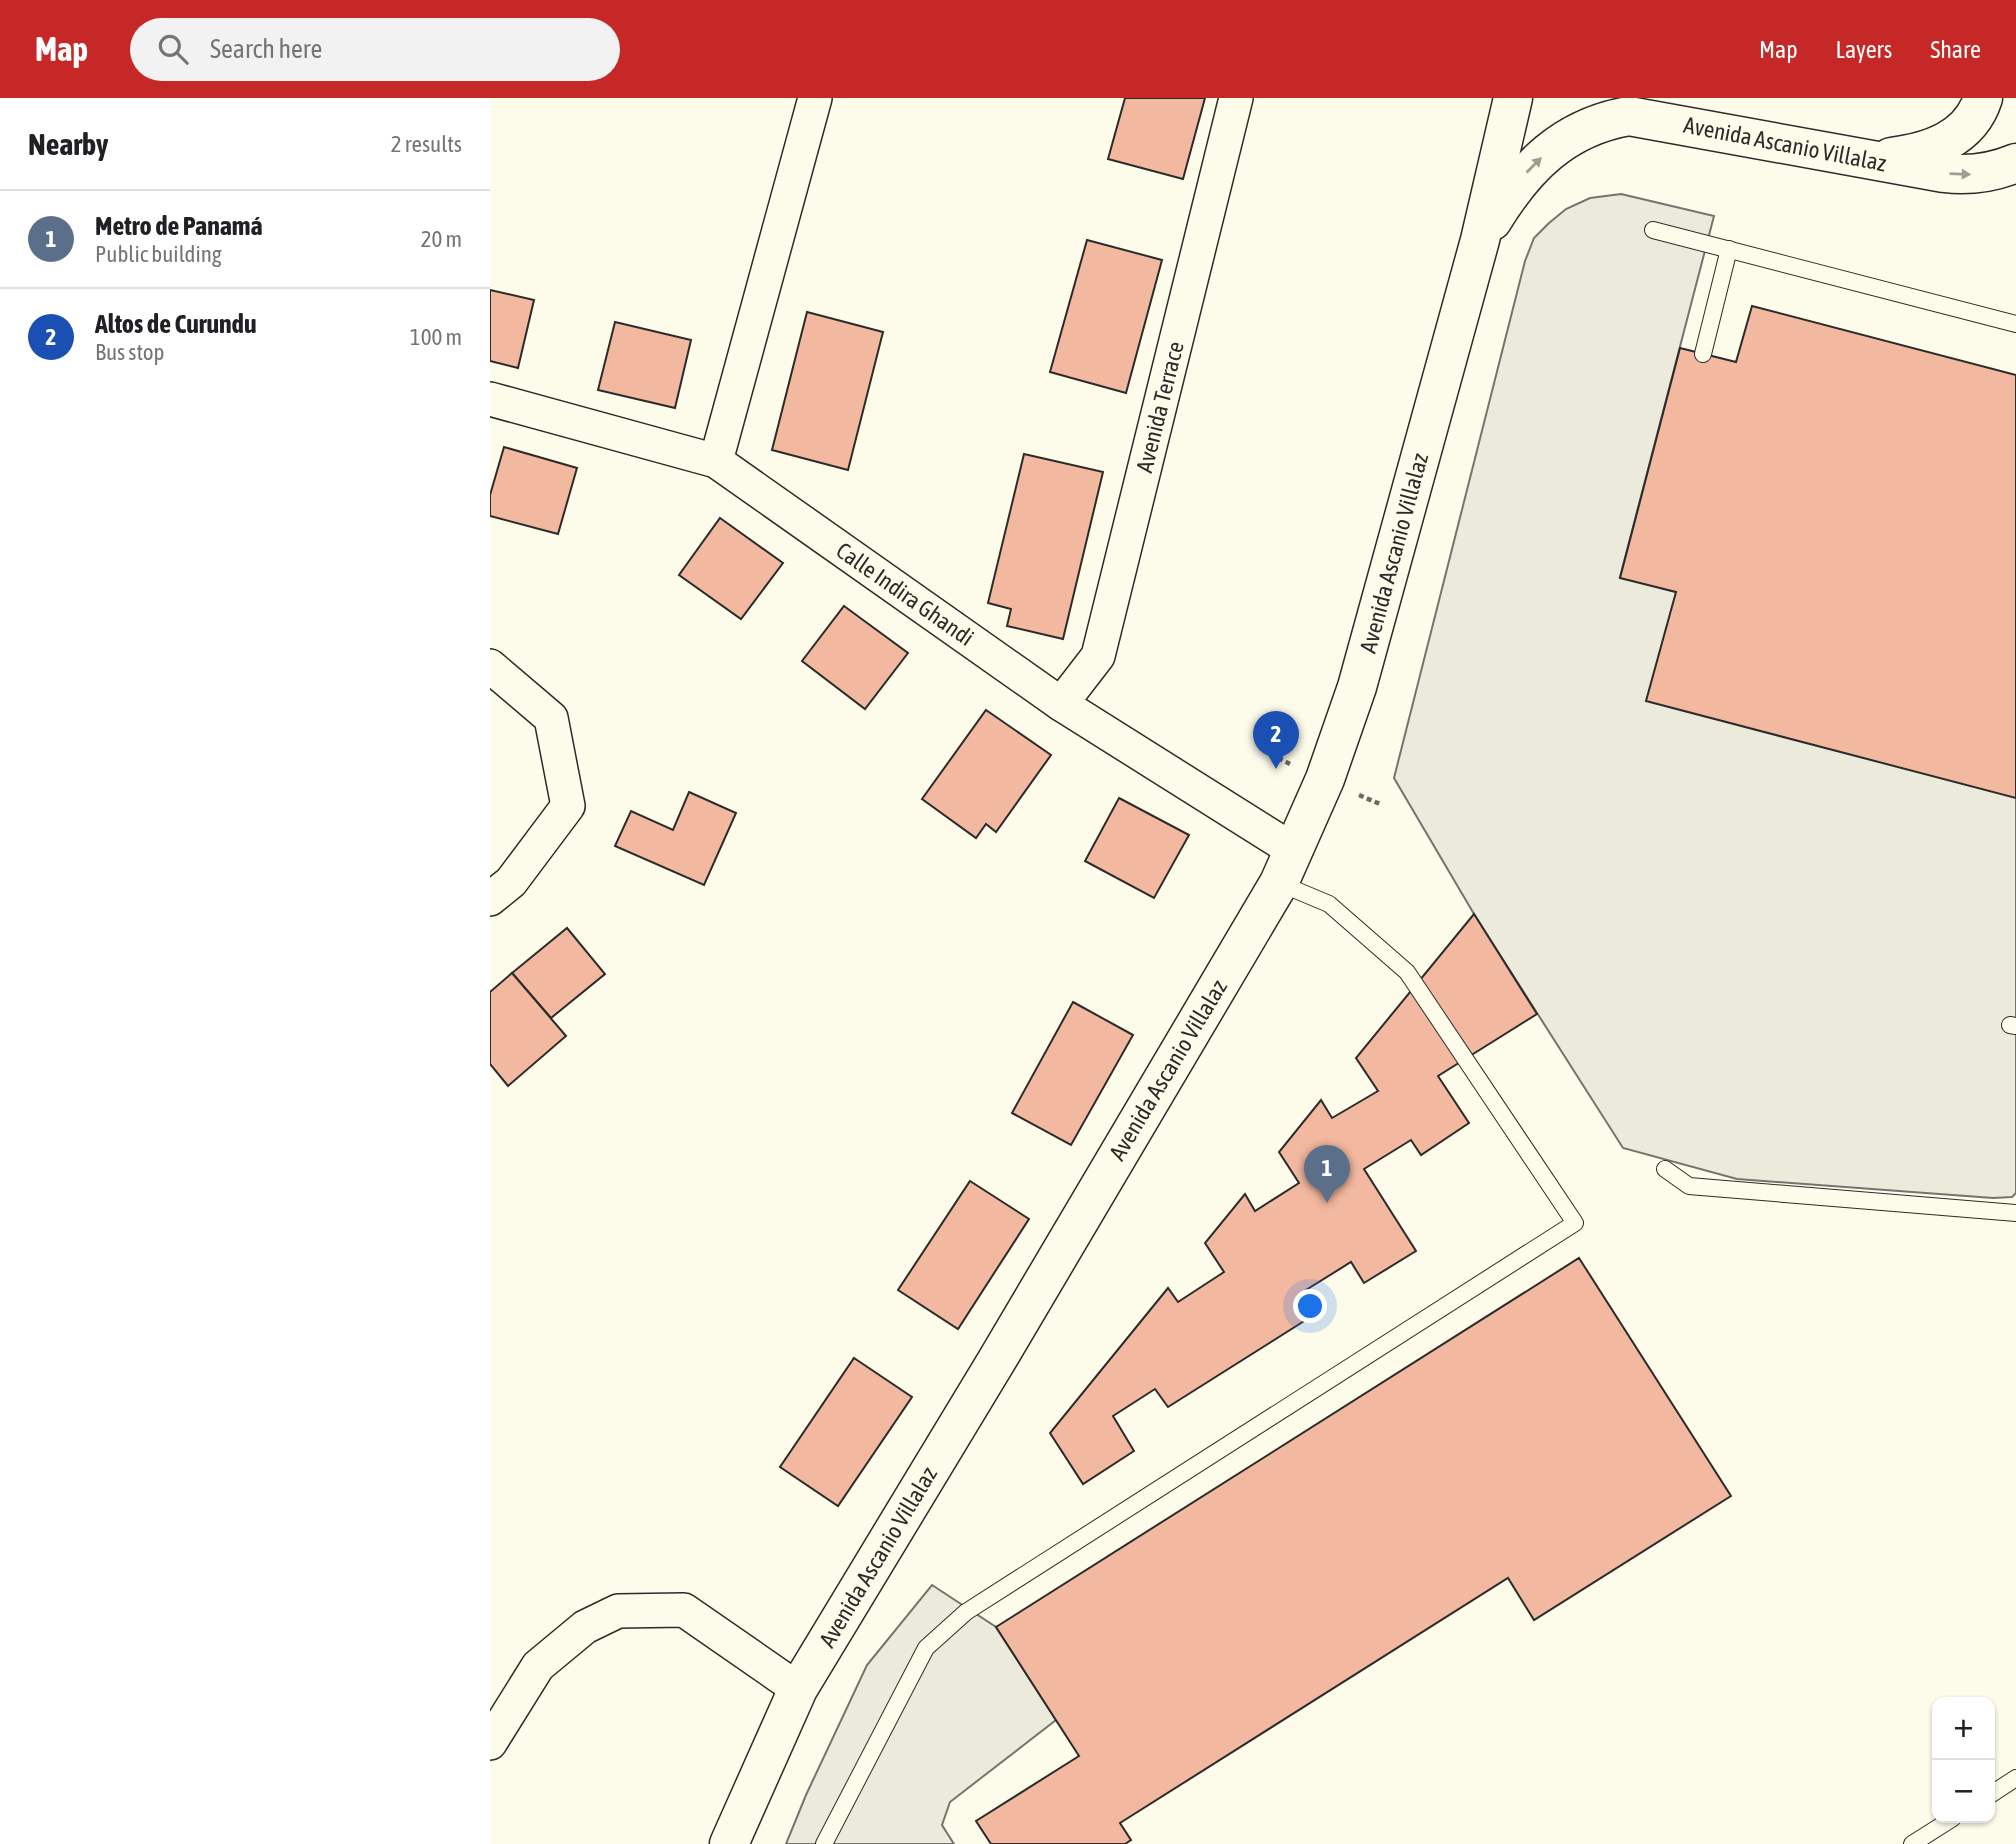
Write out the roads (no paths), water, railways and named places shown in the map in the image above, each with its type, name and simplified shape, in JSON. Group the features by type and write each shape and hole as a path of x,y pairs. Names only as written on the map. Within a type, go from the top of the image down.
{"main road":[{"name":"Avenida Ascanio Villalaz","path":"729,1844 798,1689 997,1360 1286,867 1325,779 1357,687 1480,240 1513,98"},
{"path":"1868,160 1915,153 1953,139 1971,122 1979,111 1983,98"},
{"name":"Avenida Ascanio Villalaz","path":"1480,240 1516,185 1539,160 1581,130 1629,116 1958,174 1984,173 2016,163"}],"street":[{"path":"716,461 815,98"},
{"name":"Avenida Terrace","path":"1061,704 1098,656 1236,98"},
{"name":"Calle Indira Ghandi","path":"490,399 716,461 1061,704 1286,867"},
{"path":"490,666 551,718 568,806 511,882 490,899"},
{"path":"490,1743 538,1666 585,1627 618,1611 684,1610 798,1689"}],"lane":[{"path":"1653,230 2016,324"},
{"path":"1703,354 1729,249"},
{"path":"824,1844 926,1648 966,1612 1574,1223 1407,972 1286,867"},
{"path":"1665,1169 1689,1185 2016,1213"},
{"path":"1995,1792 2016,1778"},
{"path":"1912,1844 1945,1823"}],"place":[{"name":"Altos de Curundu","path":"1276,769"},
{"name":"Metro de Panamá","path":"1327,1203"}]}
